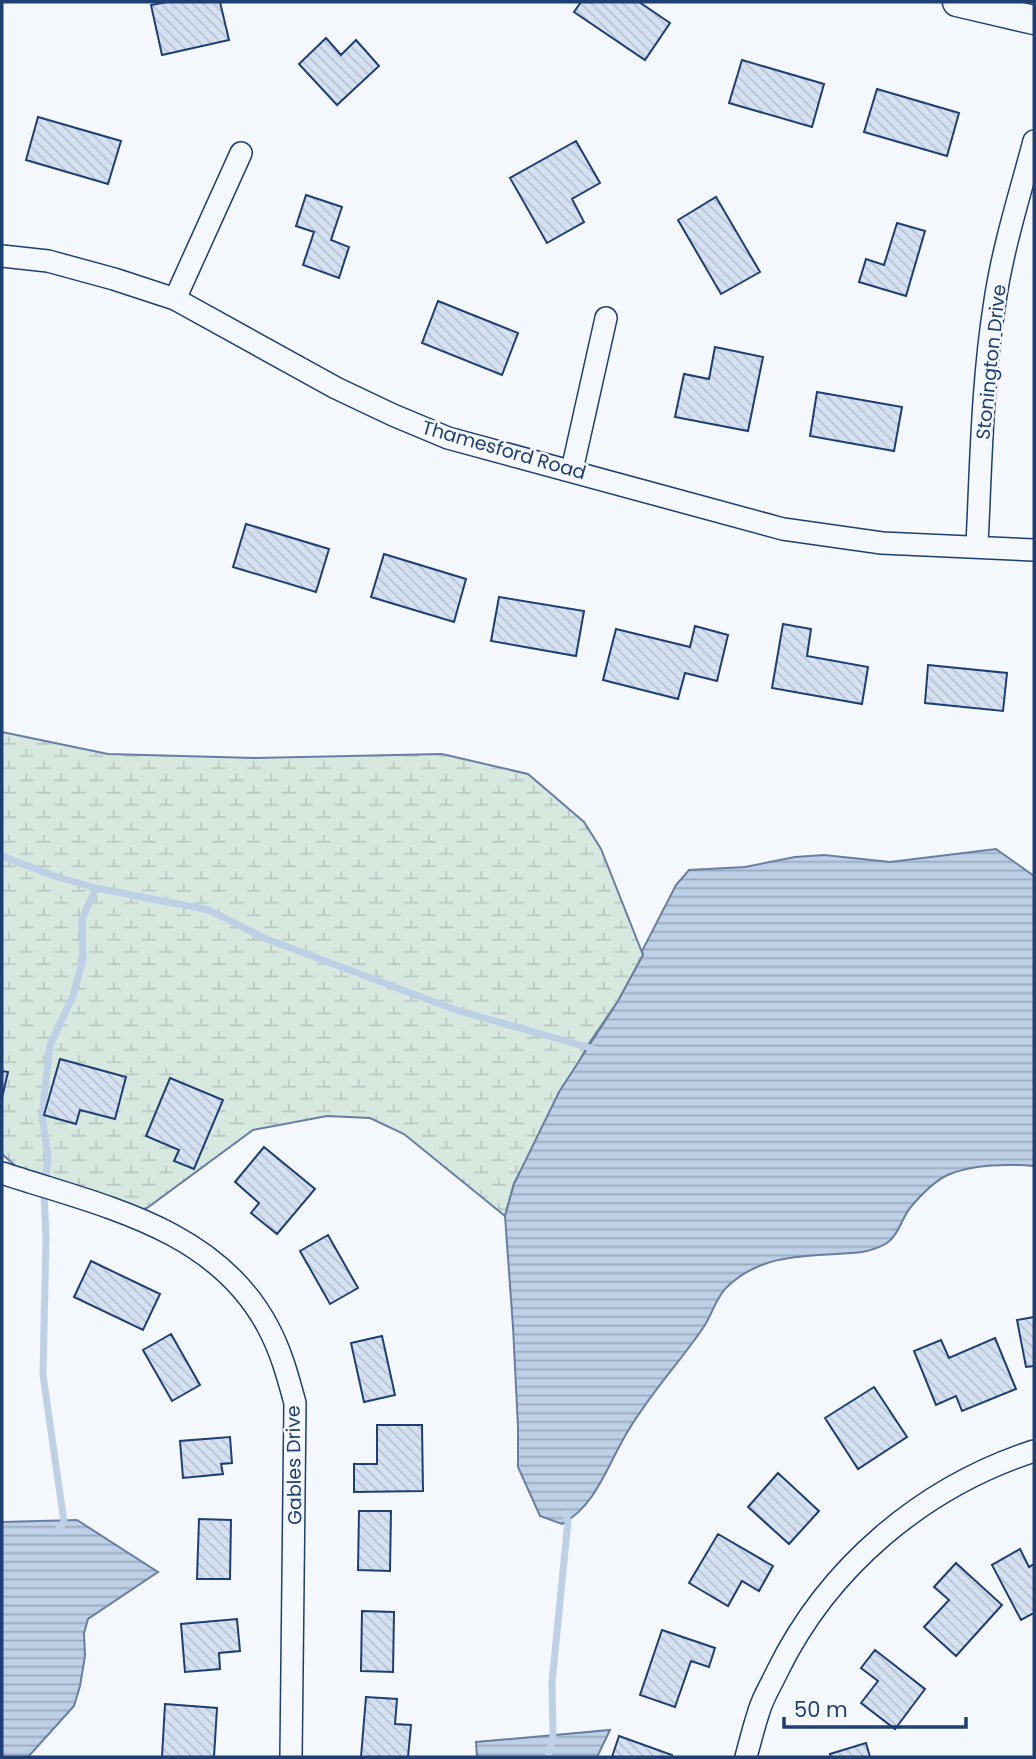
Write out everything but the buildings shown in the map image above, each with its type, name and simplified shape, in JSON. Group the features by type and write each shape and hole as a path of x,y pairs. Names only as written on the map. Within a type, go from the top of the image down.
{"street":[{"path":"957,2 1034,19"},
{"name":"Stonington Drive","path":"977,545 984,392 995,300 1034,141"},
{"path":"175,299 241,153"},
{"name":"Thamesford Road","path":"2,256 48,261 175,299 336,388 449,438 783,529 882,543 977,545 1034,550"},
{"path":"572,470 606,318"},
{"name":"Gables Drive","path":"2,1173 145,1220 173,1233 201,1251 226,1273 267,1325 281,1355 295,1403 291,1757"},
{"path":"746,1757 760,1709 787,1652 812,1611 860,1555 886,1532 954,1486 987,1468 1034,1451"}],"green space":[{"path":"2,732 108,754 255,758 442,754 528,774 584,822 601,849 643,955 618,1001 588,1045 514,1183 505,1216 404,1134 370,1118 327,1116 253,1130 147,1208 108,1218 44,1191 2,1154"}],"water":[{"path":"996,849 1034,876 1034,1166 970,1168 950,1174 933,1184 918,1198 894,1236 881,1246 856,1253 778,1260 751,1269 739,1277 723,1291 703,1328 637,1417 601,1482 584,1506 562,1524 540,1516 518,1467 513,1327 505,1216 514,1184 559,1092 618,1001 676,885 689,870 745,867 795,857 824,855 890,862"},
{"path":"77,1520 158,1572 88,1619 84,1633 85,1656 74,1706 28,1757 2,1757 2,1522"},
{"path":"610,1730 597,1757 477,1757 476,1742"}],"waterway":[{"path":"2,856 54,876 96,888 209,910 264,938 456,1010 594,1049"},
{"path":"59,1528 64,1522 43,1375 46,1238 44,1191 48,1157 42,1115 50,1045 73,996 83,959 82,919 96,888"},
{"path":"548,1757 553,1736 552,1682 568,1521 565,1514"}]}
